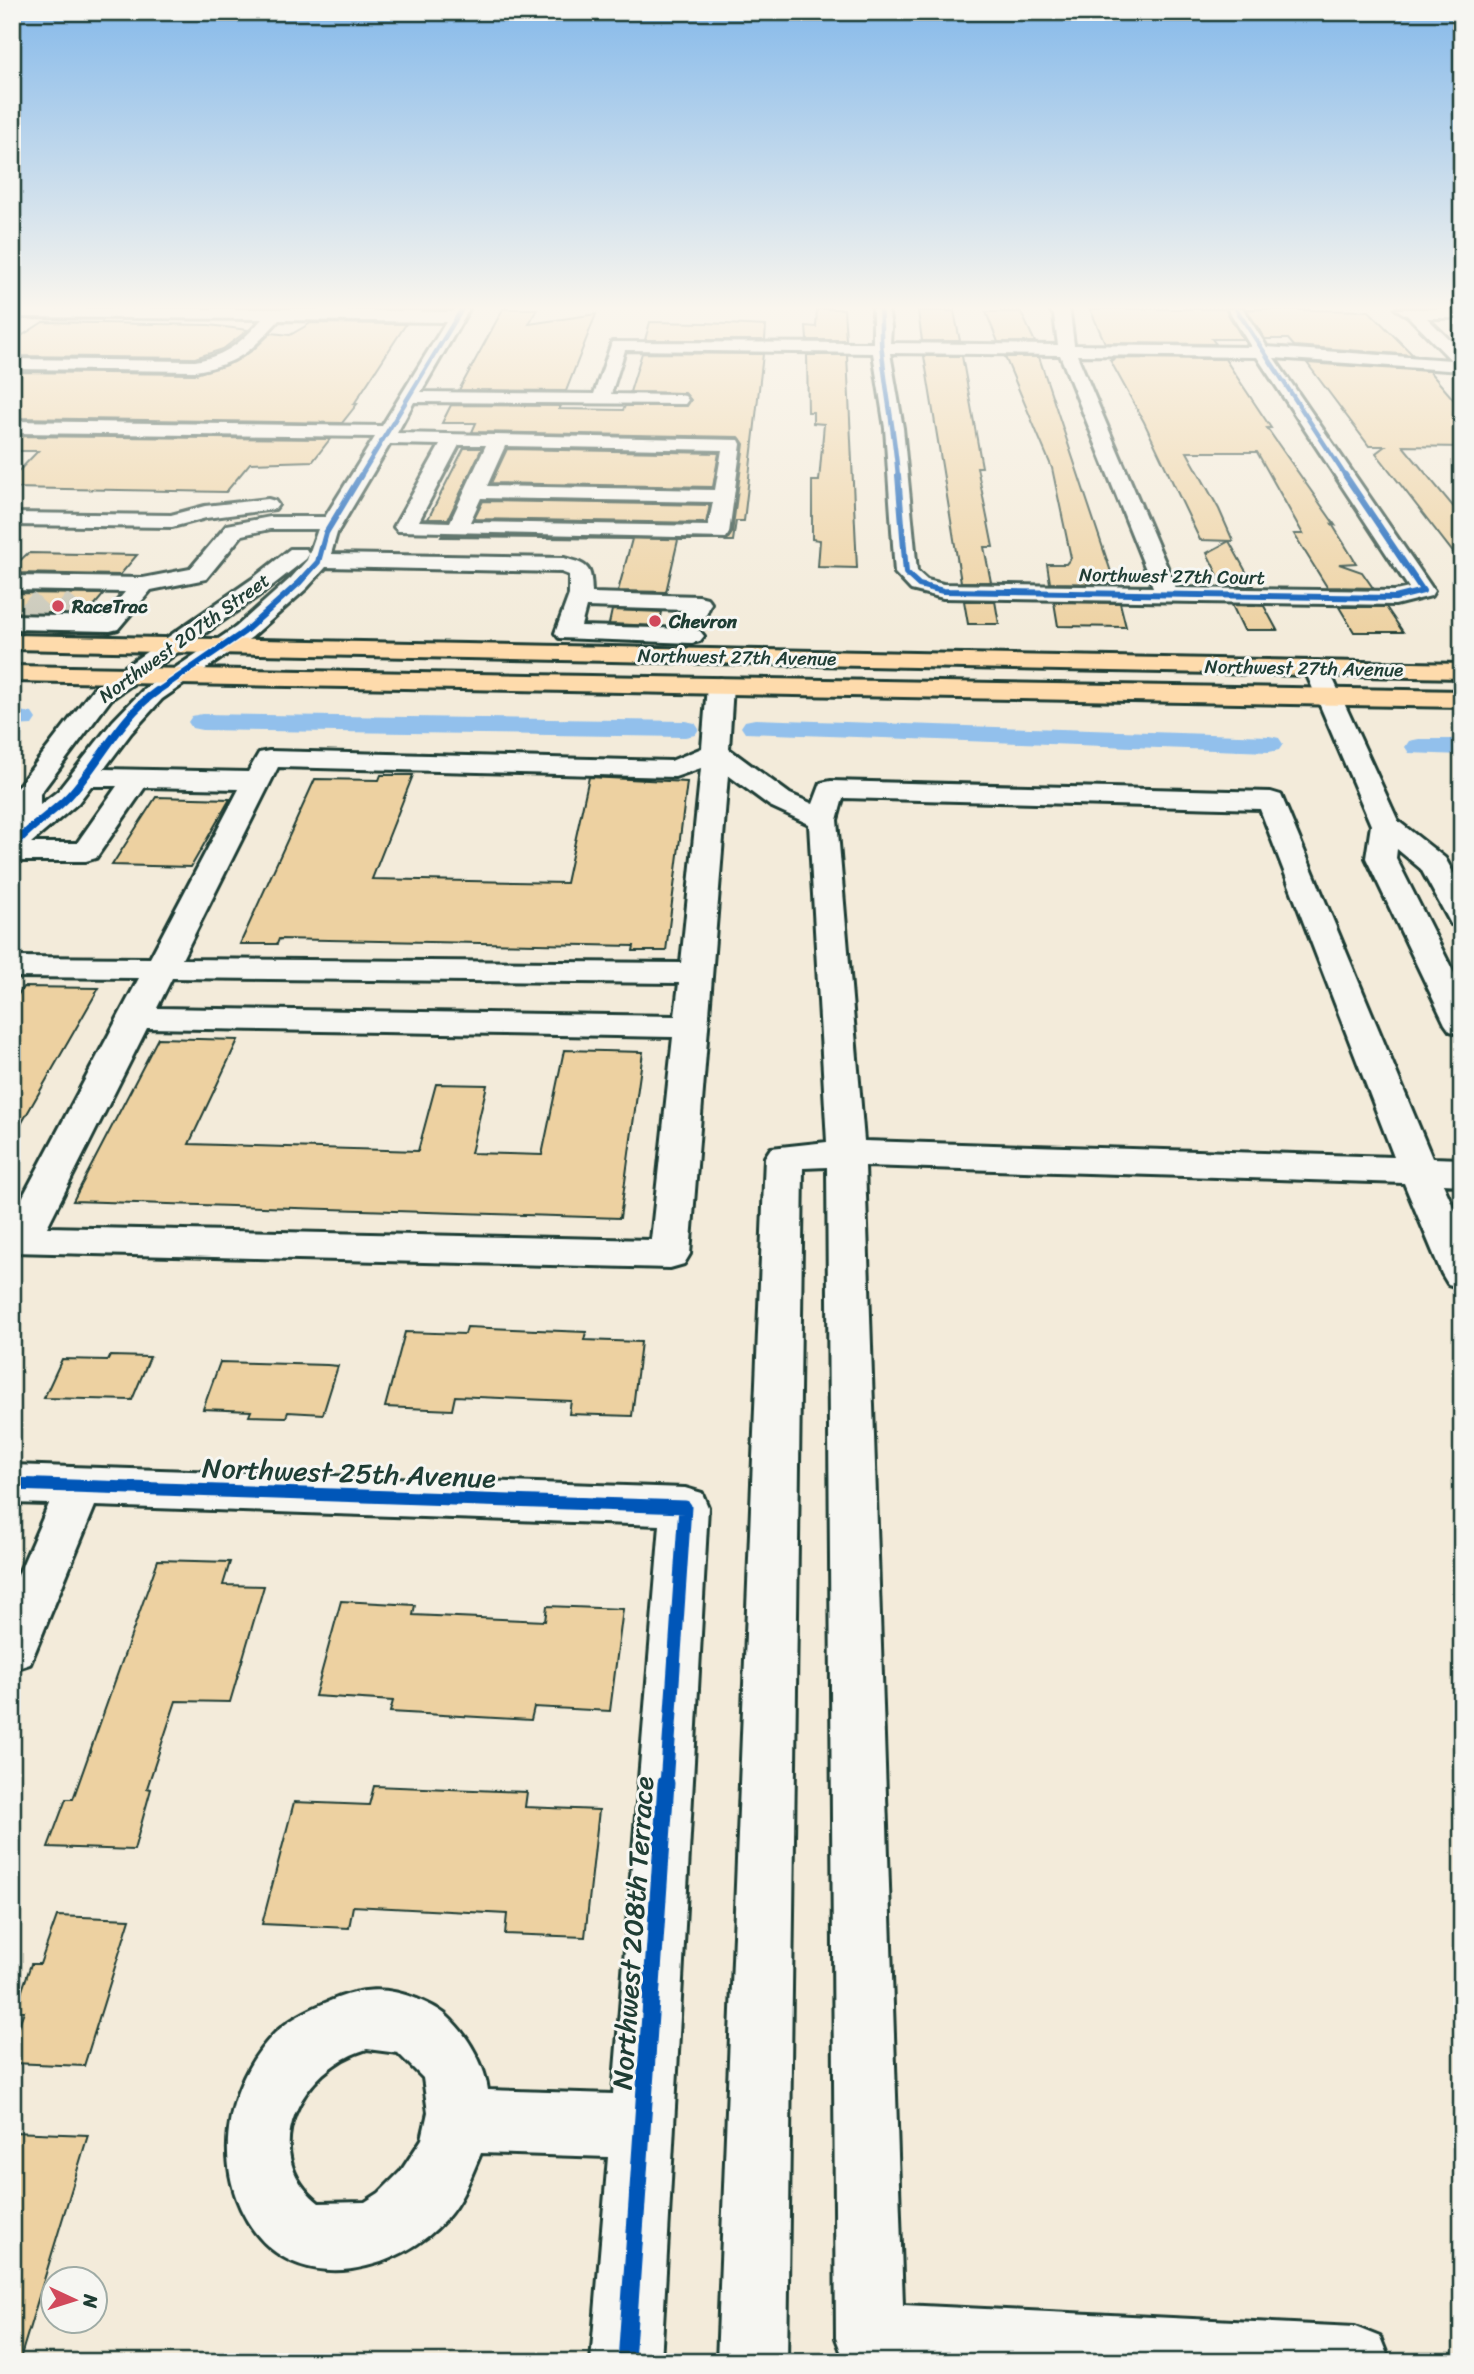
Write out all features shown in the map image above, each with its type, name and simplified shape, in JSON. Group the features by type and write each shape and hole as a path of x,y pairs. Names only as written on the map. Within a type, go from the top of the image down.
{"main road":[{"name":"Northwest 27th Avenue","path":"18,626 172,645 585,644 693,634 724,657 1462,671"},
{"path":"720,686 724,657"},
{"name":"Northwest 27th Avenue","path":"12,673 1462,699"}],"street":[{"name":"Northwest 207th Street","path":"15,840 68,797 122,727 153,694 224,646 299,583 318,560 329,528 395,420"},
{"name":"Northwest 27th Court","path":"893,420 906,573 919,585 943,591 1395,598 1423,591 1308,420"},
{"path":"1095,420 1167,594"},
{"path":"12,427 386,435 452,440 491,456 511,472"},
{"path":"452,440 405,527 718,533 723,476 732,444 491,456"},
{"path":"457,528 491,456"},
{"path":"474,492 723,476"},
{"path":"12,502 186,505 205,512"},
{"path":"12,519 172,521 205,512 295,503 344,504"},
{"path":"16,587 86,589 143,584 198,575 235,530 270,523 329,528"},
{"name":"Northwest 207th Street","path":"15,840 26,794 102,694 329,528"},
{"path":"318,560 564,565 580,571 581,600"},
{"path":"18,626 59,620 110,624 143,584"},
{"path":"585,644 567,633 577,600 699,603 693,634"},
{"path":"1315,668 1385,825 1434,864 1462,918"},
{"path":"715,752 675,769 269,759 20,1240 670,1254 715,785 720,686"},
{"path":"715,752 780,800 824,820"},
{"path":"83,777 256,781"},
{"path":"15,840 86,852 136,779"},
{"path":"1355,2362 1178,2357 870,2338 846,1153 824,820 831,789 1271,801 1462,1274"},
{"path":"1385,825 1381,858 1462,1024"},
{"path":"12,967 696,973"},
{"path":"346,1021 364,969"},
{"path":"134,1018 691,1027"},
{"path":"752,2362 784,1157 846,1153 1462,1172"},
{"name":"Northwest 25th Avenue","path":"12,1484 685,1507"},
{"path":"12,1647 80,1486"},
{"name":"Northwest 208th Terrace","path":"626,2362 685,1507"},
{"path":"458,2121 643,2127"}],"building":[{"path":"130,420 345,420 342,423"},
{"path":"444,420 756,420 744,521 736,521 733,541 726,541 732,533 744,444 739,437 472,432 476,423 442,423"},
{"path":"813,420 850,420 857,568 818,567 820,540 812,539 812,481 819,481 824,424 813,423"},
{"path":"934,420 973,420 982,467 977,467 993,547 984,547 991,582 961,582"},
{"path":"1032,420 1060,420 1115,584 1050,583 1047,564 1066,564 1071,558 1052,468"},
{"path":"1143,420 1266,420 1271,428 1267,428 1335,525 1332,524 1356,563 1339,564 1362,572 1373,588 1327,587 1294,534 1303,534 1257,452 1187,452 1219,509 1233,541 1200,540"},
{"path":"1349,420 1462,420 1462,447 1403,446 1462,517 1462,564 1376,453 1385,446 1369,446"},
{"path":"12,436 330,439 313,461 250,463 226,492 12,488 12,478 38,451 12,451"},
{"path":"464,448 482,448 448,519 428,519"},
{"path":"507,449 719,453 713,487 491,483"},
{"path":"483,501 710,505 706,523 474,519"},
{"path":"442,535 720,540 678,540 666,592 618,591 632,539 441,537"},
{"path":"1229,541 1254,586 1223,586 1207,553"},
{"path":"28,553 137,555 120,575 12,573 12,568"},
{"name":"RaceTrac","path":"12,593 104,594 87,614 12,612"},
{"path":"964,601 995,601 999,624 968,624"},
{"path":"1054,602 1120,603 1126,627 1058,626"},
{"path":"1232,605 1264,606 1277,630 1244,630"},
{"path":"1339,607 1386,607 1403,632 1354,632"},
{"path":"612,610 662,612 659,626 609,624"},
{"path":"381,775 413,775 372,879 566,883 589,777 687,782 666,951 633,951 634,946 279,939 277,944 240,944 315,779 379,780"},
{"path":"156,797 230,799 191,867 112,865"},
{"path":"23,987 99,988 12,1140 12,1004"},
{"path":"158,1038 238,1040 189,1144 418,1151 436,1084 487,1085 471,1153 542,1155 564,1050 643,1052 620,1218 73,1201"},
{"path":"467,1327 586,1332 584,1340 641,1342 632,1416 569,1414 571,1401 455,1396 452,1410 385,1407 405,1332 465,1334"},
{"path":"110,1356 150,1357 132,1400 44,1398 62,1359 108,1360"},
{"path":"220,1362 338,1366 323,1414 288,1412 286,1417 249,1416 251,1411 203,1409"},
{"path":"158,1560 230,1562 223,1585 264,1586 230,1702 176,1701 147,1788 151,1789 134,1850 48,1847 66,1799 73,1799"},
{"path":"341,1601 415,1605 413,1615 545,1621 547,1606 623,1609 610,1711 534,1707 531,1720 390,1712 393,1701 315,1696"},
{"path":"374,1786 527,1792 525,1807 599,1810 585,1937 505,1934 507,1914 353,1906 349,1928 262,1924 294,1802 369,1805"},
{"path":"57,1916 130,1919 84,2066 12,2063 12,2043 24,2011 15,2011 31,1964 40,1964"},
{"path":"12,2132 88,2135 48,2266 38,2266 38,2300 20,2359 12,2358"}],"waterway":[{"path":"12,718 22,719"},
{"path":"202,722 685,729"},
{"path":"755,727 1269,744"},
{"path":"1419,747 1462,747"}],"tunnel":[{"path":"26,617 47,594"},
{"path":"61,618 81,595"},
{"path":"694,629 696,615"}],"cycle path":[{"path":"12,848 25,831 68,797 122,727 153,694 244,632 299,583 318,562 326,533 395,420"},
{"path":"893,420 906,573 919,585 943,591 1395,598 1423,591 1308,420"},
{"path":"12,1484 685,1507 626,2362"}],"place":[{"name":"RaceTrac","path":"58,606"},
{"name":"Chevron","path":"655,621"}]}
